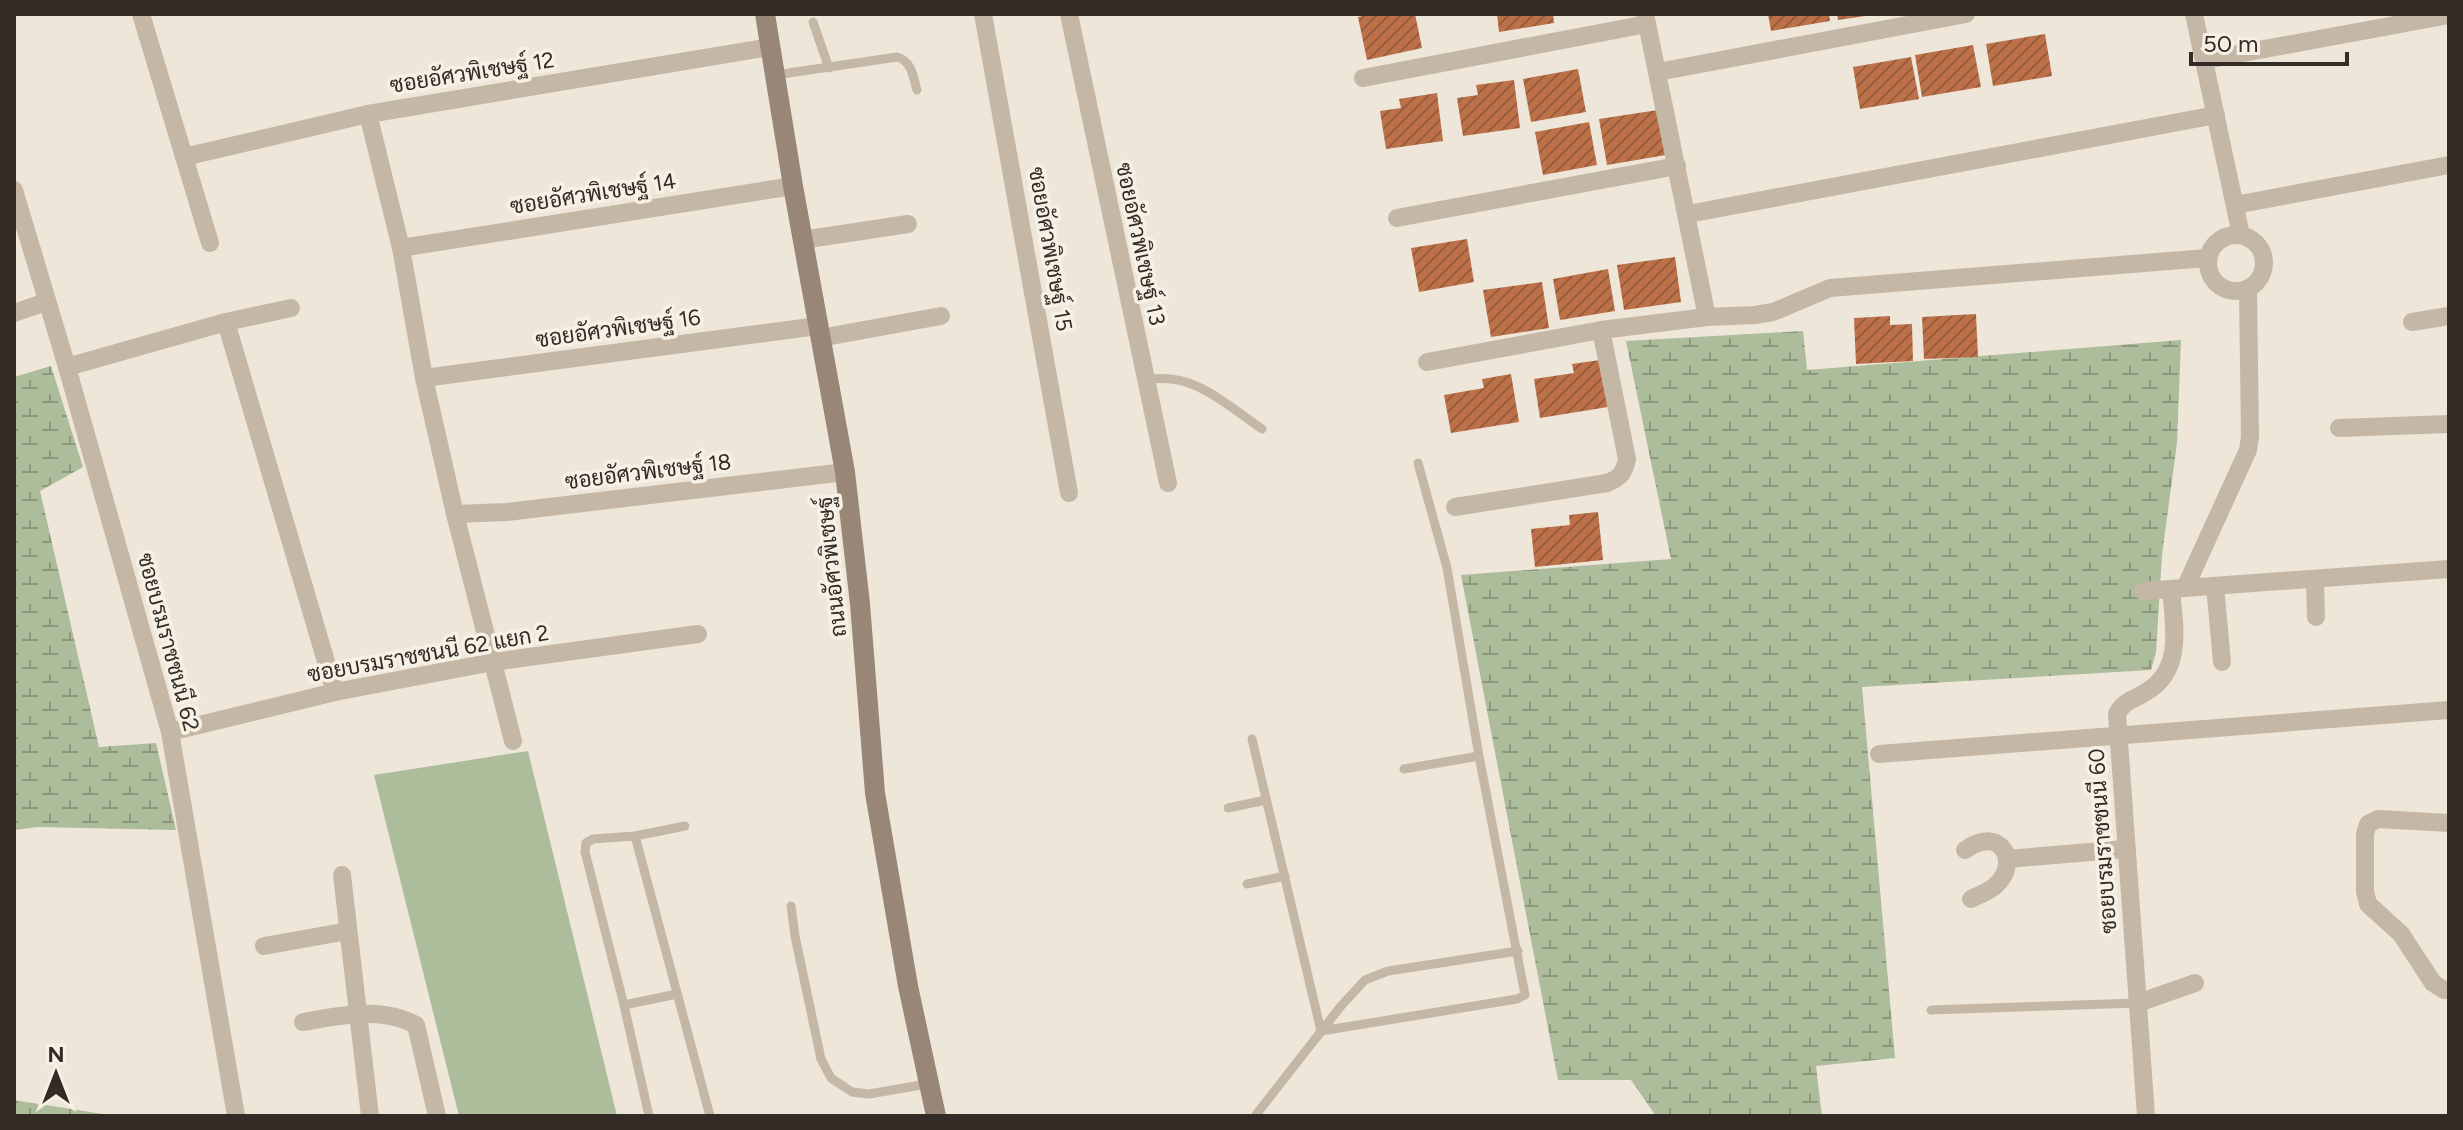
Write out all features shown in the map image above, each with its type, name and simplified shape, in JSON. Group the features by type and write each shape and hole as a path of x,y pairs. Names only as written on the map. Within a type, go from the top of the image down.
{"street":[{"path":"141,14 210,243"},
{"name":"ถนนอัศวพิเชษฐ์","path":"765,14 802,240 845,472 860,604 875,793 893,909 936,1116"},
{"name":"ซอยอัศวพิเชษฐ์ 15","path":"983,14 1069,493"},
{"name":"ซอยอัศวพิเชษฐ์ 13","path":"1069,14 1168,483"},
{"path":"1658,72 1966,14"},
{"path":"2194,14 2241,235"},
{"path":"2205,60 2449,15"},
{"path":"1363,78 1646,19 1707,317"},
{"name":"ซอยอัศวพิเชษฐ์ 12","path":"184,157 368,114 770,47"},
{"path":"368,114 401,248 424,378 455,514 513,741"},
{"path":"1688,214 2216,115"},
{"path":"2235,205 2449,165"},
{"path":"1397,218 1677,166"},
{"name":"ซอยอัศวพิเชษฐ์ 14","path":"401,248 793,186"},
{"name":"ซอยบรมราชชนนี 62","path":"14,190 170,732 236,1116"},
{"path":"802,240 908,224"},
{"path":"2241,235 2256,243 2264,259 2261,277 2248,289 2230,292 2210,276 2207,258 2210,250 2223,238 2241,235"},
{"path":"1427,362 1601,330 1773,312 1813,294 1842,287 2207,258"},
{"path":"2178,589 2218,521 2248,450 2248,289"},
{"path":"14,313 46,302"},
{"path":"67,367 226,322 291,308"},
{"name":"ซอยอัศวพิเชษฐ์ 16","path":"424,378 941,316"},
{"path":"2412,322 2449,316"},
{"path":"226,322 335,692"},
{"path":"1455,507 1607,483 1618,479 1625,471 1627,459 1601,330"},
{"path":"2339,428 2449,424"},
{"name":"ซอยอัศวพิเชษฐ์ 18","path":"455,514 507,512 845,472"},
{"path":"2143,591 2449,569"},
{"path":"2315,579 2316,617"},
{"path":"2215,586 2222,662"},
{"name":"ซอยบรมราชชนนี 60","path":"2146,1116 2117,714 2122,704 2152,689 2171,666 2178,589"},
{"name":"ซอยบรมราชชนนี 62 แยก 2","path":"170,732 335,692 493,662 698,634"},
{"path":"1879,754 2449,710"},
{"path":"2449,823 2378,819 2368,824 2365,834 2365,891 2368,904 2401,934 2433,983 2449,990"},
{"path":"1965,850 1976,843 1996,842 2002,846 2007,859 2002,880 1992,890 1971,899"},
{"path":"2007,859 2126,849"},
{"path":"342,875 370,1116"},
{"path":"264,946 348,931"},
{"path":"2138,1003 2195,983"},
{"path":"303,1022 358,1012 406,1020 416,1025 437,1116"}],"lane":[{"path":"813,22 829,68"},
{"path":"775,75 897,57 909,64 917,90"},
{"path":"1145,379 1188,382 1262,429"},
{"path":"1321,1031 1517,999 1525,995 1447,568 1418,463"},
{"path":"1252,739 1321,1031"},
{"path":"1404,769 1479,756"},
{"path":"1228,808 1266,800"},
{"path":"649,1116 585,852 586,843 593,839 635,836 685,826"},
{"path":"635,836 710,1116"},
{"path":"1247,884 1285,876"},
{"path":"791,906 821,1059 831,1078 852,1092 869,1094 927,1084"},
{"path":"1255,1116 1365,980 1388,971 1518,951"},
{"path":"624,1005 677,994"},
{"path":"1931,1010 2138,1003"}],"green space":[{"path":"1803,331 1807,370 2181,340 2177,443 2162,555 2156,652 2151,670 1862,687 1895,1058 1816,1066 1822,1116 1656,1116 1631,1080 1558,1080 1461,575 1671,559 1626,341"},
{"path":"51,366 83,467 40,491 99,747 156,743 176,830 38,827 14,830 14,377"},
{"path":"528,751 617,1116 459,1116 374,775"},
{"path":"14,1100 115,1116 14,1116"}],"building":[{"path":"1415,14 1422,48 1367,60 1358,17"},
{"path":"1497,14 1553,14 1554,23 1499,32"},
{"path":"1768,14 1829,14 1830,21 1771,31"},
{"path":"1837,14 1865,14 1865,16 1838,20"},
{"path":"2045,34 2052,76 1993,86 1986,44"},
{"path":"1973,45 1981,87 1922,97 1915,55"},
{"path":"1911,57 1919,99 1860,109 1853,67"},
{"path":"1578,69 1586,112 1531,122 1523,79"},
{"path":"1514,80 1520,128 1463,136 1457,98 1478,95 1476,85"},
{"path":"1437,93 1443,141 1386,149 1380,111 1401,108 1399,99"},
{"path":"1658,110 1666,155 1607,165 1599,119"},
{"path":"1589,122 1597,165 1543,175 1535,132"},
{"path":"1467,239 1474,282 1419,292 1411,248"},
{"path":"1675,257 1681,302 1624,310 1617,265"},
{"path":"1608,269 1615,311 1560,320 1553,279"},
{"path":"1542,282 1549,328 1491,337 1483,290"},
{"path":"1976,314 1978,357 1924,359 1922,317"},
{"path":"1890,316 1890,325 1912,324 1913,361 1856,364 1854,318"},
{"path":"1600,360 1608,407 1540,418 1534,379 1574,373 1572,364"},
{"path":"1511,374 1519,422 1451,433 1444,395 1484,388 1482,379"},
{"path":"1598,512 1603,560 1535,567 1531,529 1570,525 1569,515"}]}
